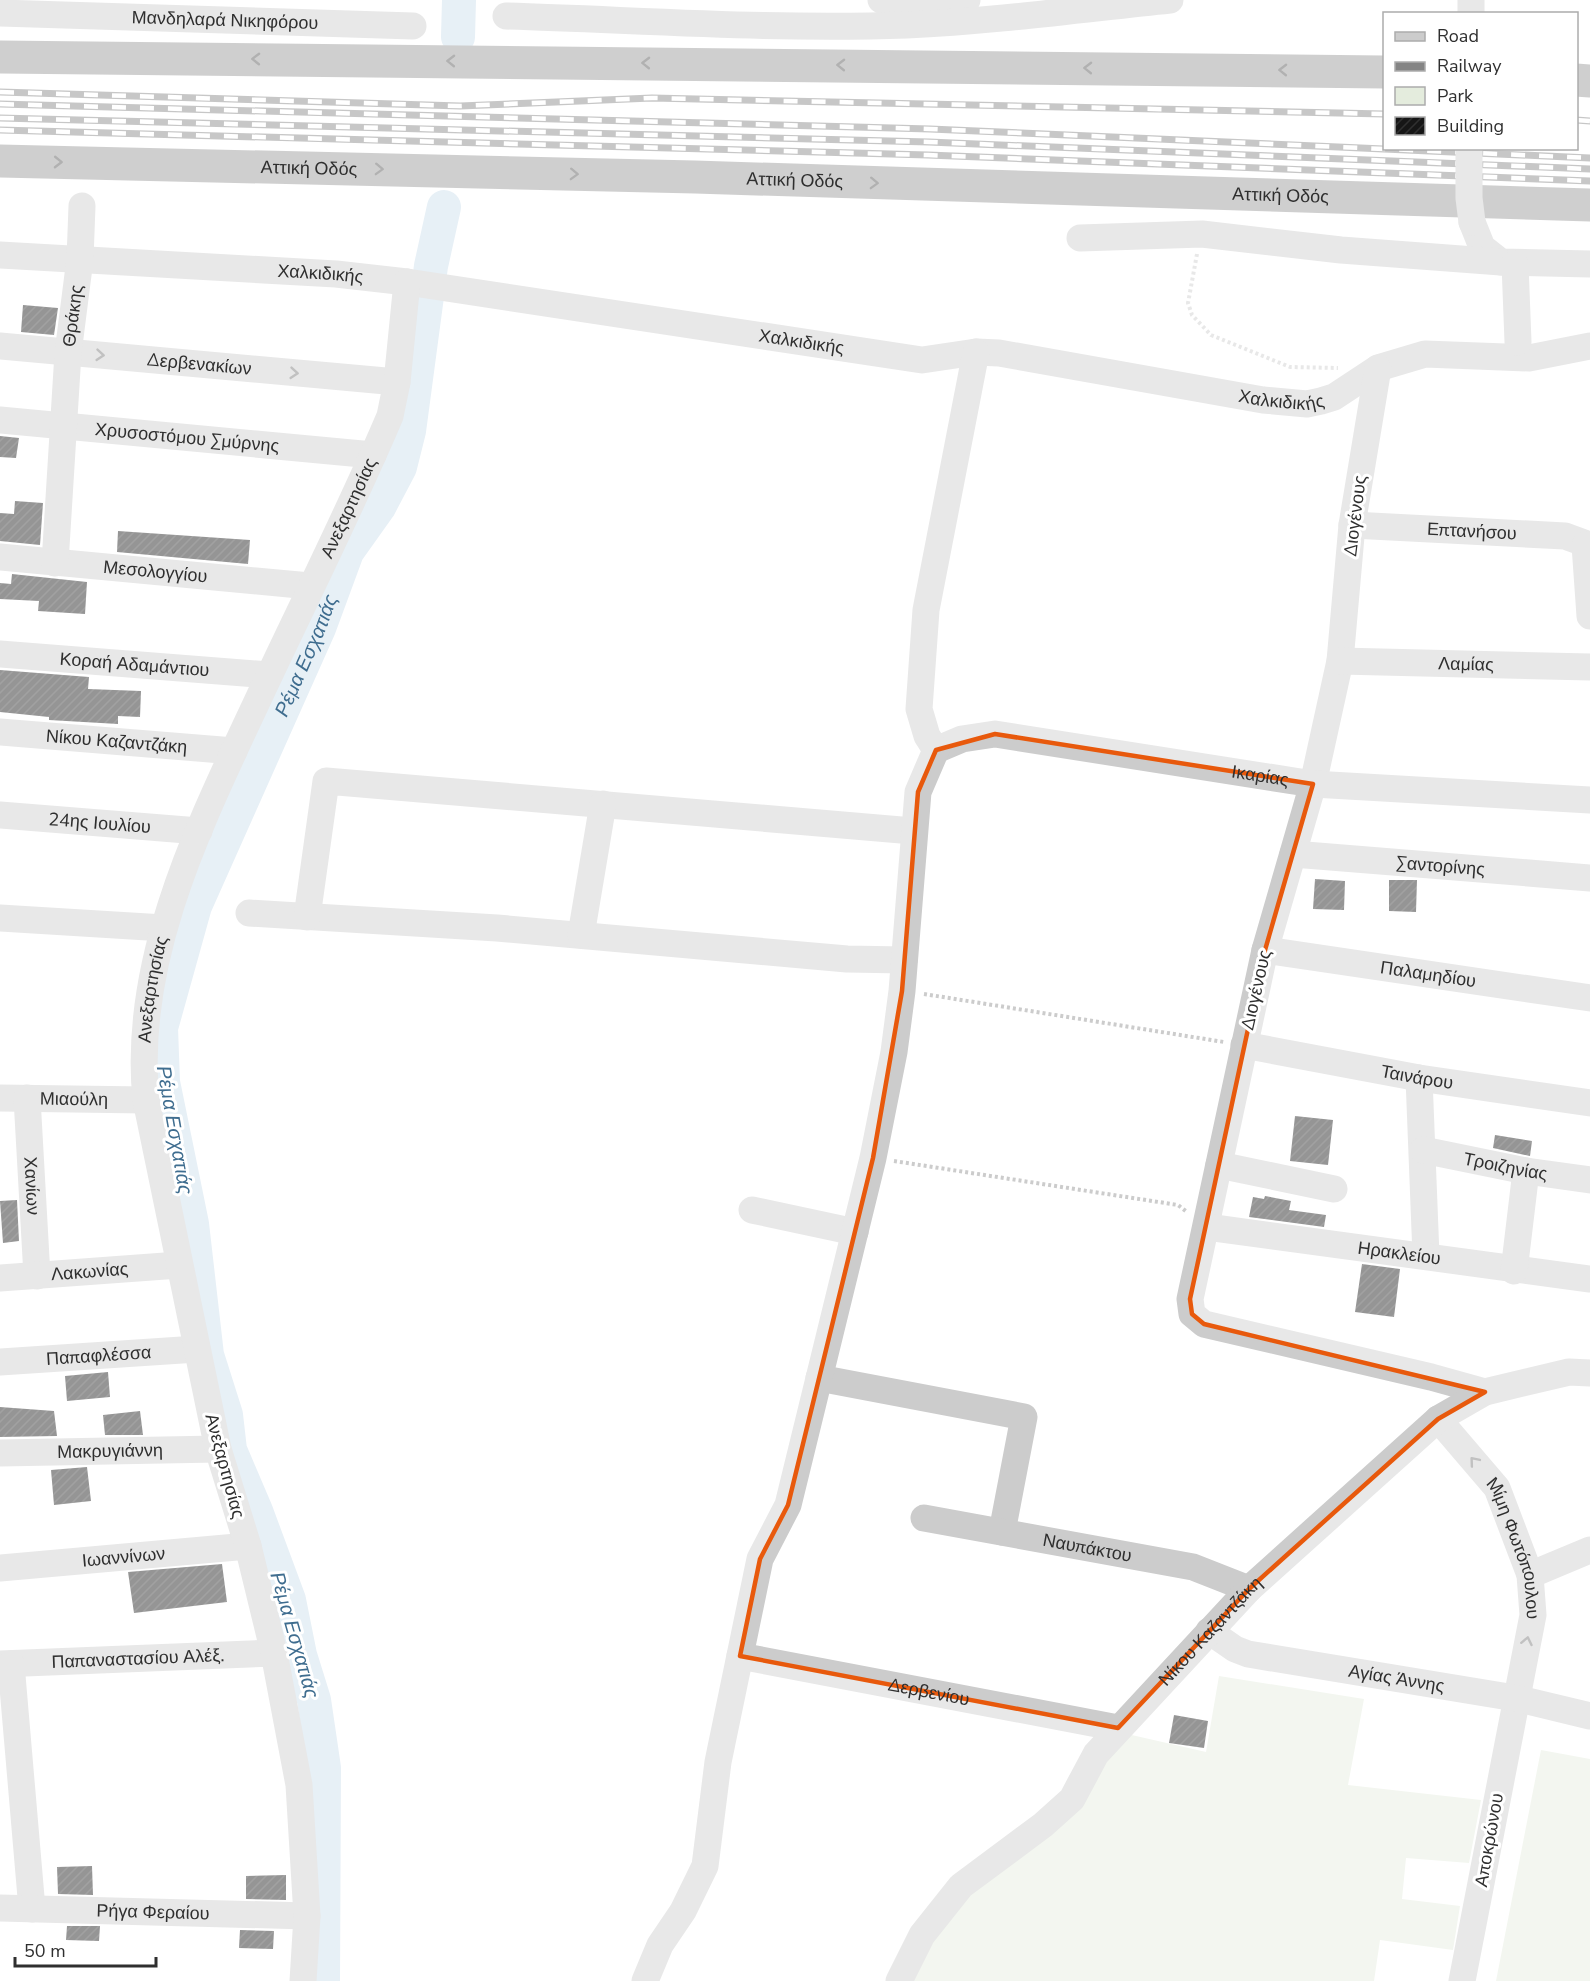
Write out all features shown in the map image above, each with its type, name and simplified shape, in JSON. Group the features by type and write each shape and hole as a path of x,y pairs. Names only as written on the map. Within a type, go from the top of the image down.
{"highway":[{"path":"0,57 1383,72"},
{"name":"Αττική Οδός","path":"0,161 683,177 1590,205"}],"street":[{"path":"881,0 900,7 931,8 959,5 967,0"},
{"path":"506,15 782,25 905,25 1003,10 1170,0"},
{"name":"Μανδηλαρά Νικηφόρου","path":"0,13 98,7 413,26"},
{"path":"1469,150 1469,198 1472,222 1482,248 1508,263"},
{"name":"Θράκης","path":"55,563 68,353 80,259 82,206"},
{"path":"1080,238 1202,234 1341,250 1508,263 1590,264"},
{"name":"Χαλκιδικής","path":"0,255 336,274 448,287 922,360 976,352 999,353 1263,399 1307,404 1334,397 1378,368 1425,354 1529,358 1590,346"},
{"path":"1508,263 1518,342"},
{"name":"Ανεξαρτησίας","path":"303,1981 307,1916 299,1785 274,1653 248,1546 218,1449 179,1265 146,1100 143,1072 145,1020 164,928 199,831 390,416 414,283"},
{"name":"Δερβενακίων","path":"0,346 397,382"},
{"path":"645,1981 660,1945 684,1911 705,1866 718,1762 760,1559 788,1505 873,1158 894,1052 902,991 913,831 918,792 936,750 927,736 919,709 926,610 976,352"},
{"name":"Διογένους","path":"1378,368 1352,525 1340,662 1313,784 1265,950 1190,1299 1192,1314 1204,1324 1431,1377 1485,1392"},
{"name":"Χρυσοστόμου Σμύρνης","path":"0,420 373,455"},
{"name":"Επτανήσου","path":"1352,525 1565,536 1587,545"},
{"path":"1587,545 1590,616"},
{"name":"Μεσολογγίου","path":"0,557 310,586"},
{"name":"Κοραή Αδαμάντιου","path":"0,654 269,675"},
{"name":"Λαμίας","path":"1340,662 1590,667"},
{"name":"Νίκου Καζαντζάκη","path":"0,732 234,751"},
{"name":"Ικαρίας","path":"936,750 962,739 994,734 1313,784 1590,800"},
{"path":"307,917 326,781 913,831"},
{"path":"581,935 603,804"},
{"name":"24ης Ιουλίου","path":"0,815 199,831"},
{"name":"Σαντορίνης","path":"1293,854 1590,878"},
{"path":"249,913 581,935 846,959 904,960"},
{"path":"0,918 164,928"},
{"name":"Παλαμηδίου","path":"1265,950 1590,998"},
{"name":"Ταινάρου","path":"1244,1045 1419,1078 1590,1103"},
{"path":"1419,1078 1426,1257"},
{"name":"Μιαούλη","path":"0,1098 146,1100"},
{"name":"Χανίων","path":"27,1098 37,1276"},
{"name":"Τροιζηνίας","path":"1423,1150 1526,1171 1590,1180"},
{"path":"1219,1165 1334,1189"},
{"path":"1514,1271 1526,1171"},
{"path":"752,1210 855,1232"},
{"name":"Ηρακλείου","path":"1207,1227 1590,1280"},
{"name":"Λακωνίας","path":"0,1278 179,1265"},
{"name":"Παπαφλέσσα","path":"0,1362 197,1350"},
{"name":"Νίκου Καζαντζάκη","path":"899,1981 922,1935 961,1886 1043,1825 1072,1799 1096,1754 1249,1589 1438,1419 1485,1392 1569,1372 1590,1373"},
{"path":"819,1378 1024,1417 1002,1532"},
{"name":"Μίμη Φωτόπουλου","path":"1438,1419 1497,1488 1530,1575 1533,1615 1515,1698"},
{"name":"Μακρυγιάννη","path":"0,1453 218,1449"},
{"name":"Ναυπάκτου","path":"924,1518 1193,1567 1249,1589"},
{"name":"Ιωαννίνων","path":"0,1568 248,1546"},
{"path":"1530,1575 1590,1550"},
{"name":"Αγίας Άννης","path":"1209,1631 1235,1649 1248,1654 1515,1698 1590,1716"},
{"name":"Παπαναστασίου Αλέξ.","path":"5,1664 274,1653"},
{"name":"Δερβενίου","path":"740,1656 1118,1728"},
{"path":"5,1664 32,1909"},
{"name":"Αποκρώνου","path":"1462,1981 1515,1698"},
{"name":"Ρήγα Φεραίου","path":"0,1908 307,1916"}],"path":[{"path":"1202,234 1188,290 1188,303 1192,315 1211,335 1290,367 1378,368"},
{"path":"902,991 1244,1045"},
{"path":"873,1158 1178,1205 1207,1227"}],"highlighted area":[{"path":"995,734 1313,784 1265,950 1190,1299 1192,1314 1204,1324 1485,1392 1438,1419 1249,1589 1118,1728 740,1656 760,1559 788,1505 873,1158 902,991 918,792 936,750"}],"green space":[{"path":"1219,1676 1364,1699 1348,1785 1481,1800 1469,1863 1406,1858 1402,1899 1460,1906 1453,1950 1380,1940 1374,1981 890,1981 1023,1829 1123,1733 1206,1752"},
{"path":"1541,1750 1590,1759 1590,1981 1496,1981"}],"building":[{"path":"23,305 58,308 54,335 21,332"},
{"path":"0,436 19,438 16,458 0,457"},
{"path":"15,501 43,503 40,545 0,541 0,513 14,514"},
{"path":"118,531 250,540 248,564 117,552"},
{"path":"12,574 87,582 85,614 38,611 39,601 0,599 0,583 11,584"},
{"path":"0,670 89,677 88,689 141,691 140,717 118,716 118,724 49,720 49,717 0,712"},
{"path":"1315,879 1345,881 1344,910 1313,909"},
{"path":"1389,880 1417,880 1416,912 1389,911"},
{"path":"1295,1116 1333,1120 1328,1165 1290,1161"},
{"path":"1495,1135 1532,1141 1530,1156 1493,1148"},
{"path":"1265,1196 1291,1201 1289,1210 1326,1215 1324,1227 1249,1217 1253,1197 1264,1199"},
{"path":"17,1200 19,1241 3,1243 0,1201"},
{"path":"1362,1264 1400,1269 1394,1317 1355,1312"},
{"path":"108,1372 110,1397 67,1401 65,1376"},
{"path":"0,1407 54,1411 57,1436 0,1437"},
{"path":"140,1411 143,1435 105,1435 103,1415"},
{"path":"87,1467 91,1501 54,1505 51,1470"},
{"path":"222,1564 227,1602 134,1613 128,1572"},
{"path":"1174,1715 1208,1721 1204,1748 1169,1743"},
{"path":"92,1866 93,1895 58,1894 57,1867"},
{"path":"286,1875 286,1900 246,1899 246,1876"},
{"path":"67,1926 100,1926 99,1941 66,1940"},
{"path":"240,1930 274,1931 273,1949 239,1948"}],"waterway":[{"name":"Ρέμα Εσχατιάς","path":"458,37 459,0"},
{"name":"Ρέμα Εσχατιάς","path":"323,1981 324,1768 314,1700 300,1655 289,1600 256,1511 230,1450 226,1415 207,1355 192,1224 163,1082 161,1028 195,906 319,628 347,552 379,507 400,467 409,431 431,266 444,207"}],"railway":[{"path":"0,92 460,106 652,98 1383,114"},
{"path":"0,104 930,129 1383,149"},
{"path":"0,118 929,142 1590,169"},
{"path":"1578,120 1590,121"},
{"path":"0,130 928,155 1590,181"},
{"path":"1408,150 1590,158"}]}
